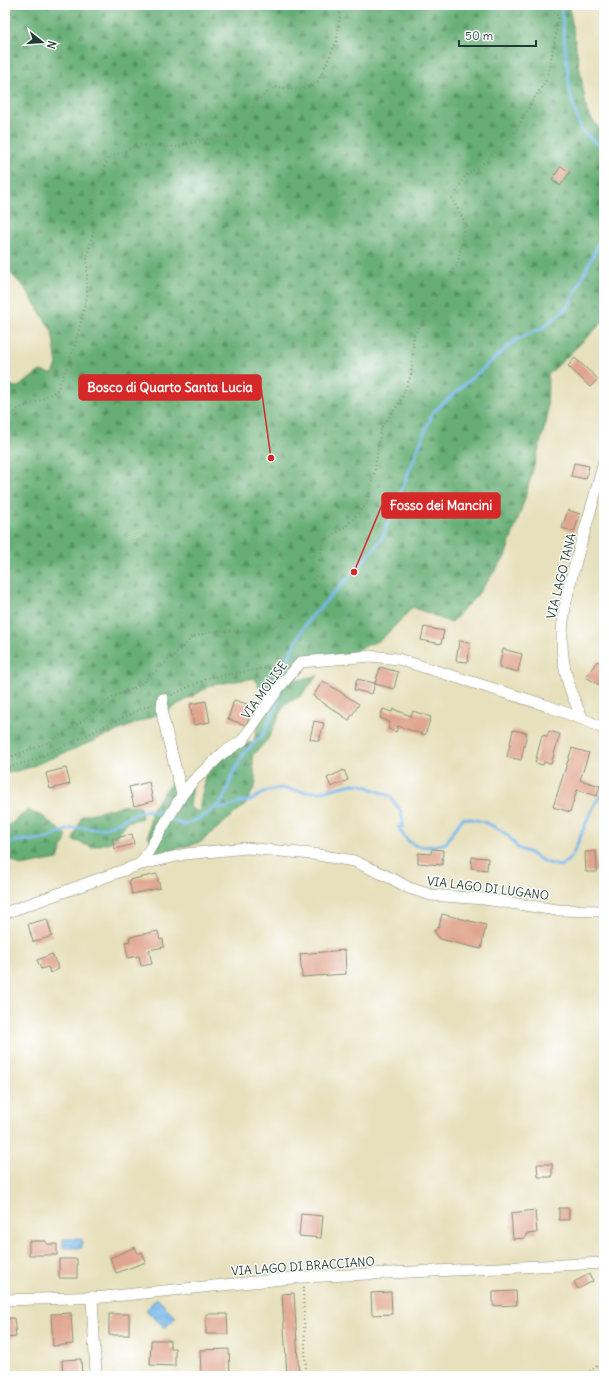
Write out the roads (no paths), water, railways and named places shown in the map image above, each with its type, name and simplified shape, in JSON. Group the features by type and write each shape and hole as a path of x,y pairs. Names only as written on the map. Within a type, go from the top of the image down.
{"street":[{"name":"VIA LAGO TANA","path":"584,720 572,696 566,675 562,655 562,627 573,572 604,461"},
{"name":"VIA MOLISE","path":"138,865 145,858 182,795 192,782 223,753 242,741 278,689 301,662 371,656 390,657 407,661 529,700 604,729"},
{"path":"163,699 163,718 182,795"},
{"name":"VIA LAGO DI LUGANO","path":"138,865 186,854 247,848 312,854 354,861 409,888 431,895 484,899 557,910 604,911"},
{"path":"5,913 138,865"},
{"name":"VIA LAGO DI BRACCIANO","path":"5,1300 92,1297 303,1277 604,1264"},
{"path":"92,1297 96,1376"}],"water":[{"path":"63,1239 82,1239 82,1248 63,1248"},
{"path":"157,1298 176,1317 165,1328 146,1310"}],"waterway":[{"path":"561,5 570,94 581,130 602,148 604,160"},
{"path":"285,673 292,649 308,620 354,572 381,540 433,412 517,339 541,329 568,307 604,232"},
{"path":"171,819 183,825 206,815 223,800 233,774 245,752 263,735 275,709 279,694"},
{"path":"216,807 226,808 237,803 252,800 264,792 280,788 305,792 319,792 353,784 363,785 390,796 400,810 403,820 403,826 398,827 407,840 415,845 428,846 446,843 463,818 482,822 494,827 510,838 518,848 551,864 561,866 571,857 595,804 604,794"},
{"path":"5,846 19,841 44,839 72,829 103,828 140,812 151,811 166,817"}],"place":[{"name":"Bosco di Quarto Santa Lucia","path":"271,458"},
{"name":"Fosso dei Mancini","path":"354,572"}]}
